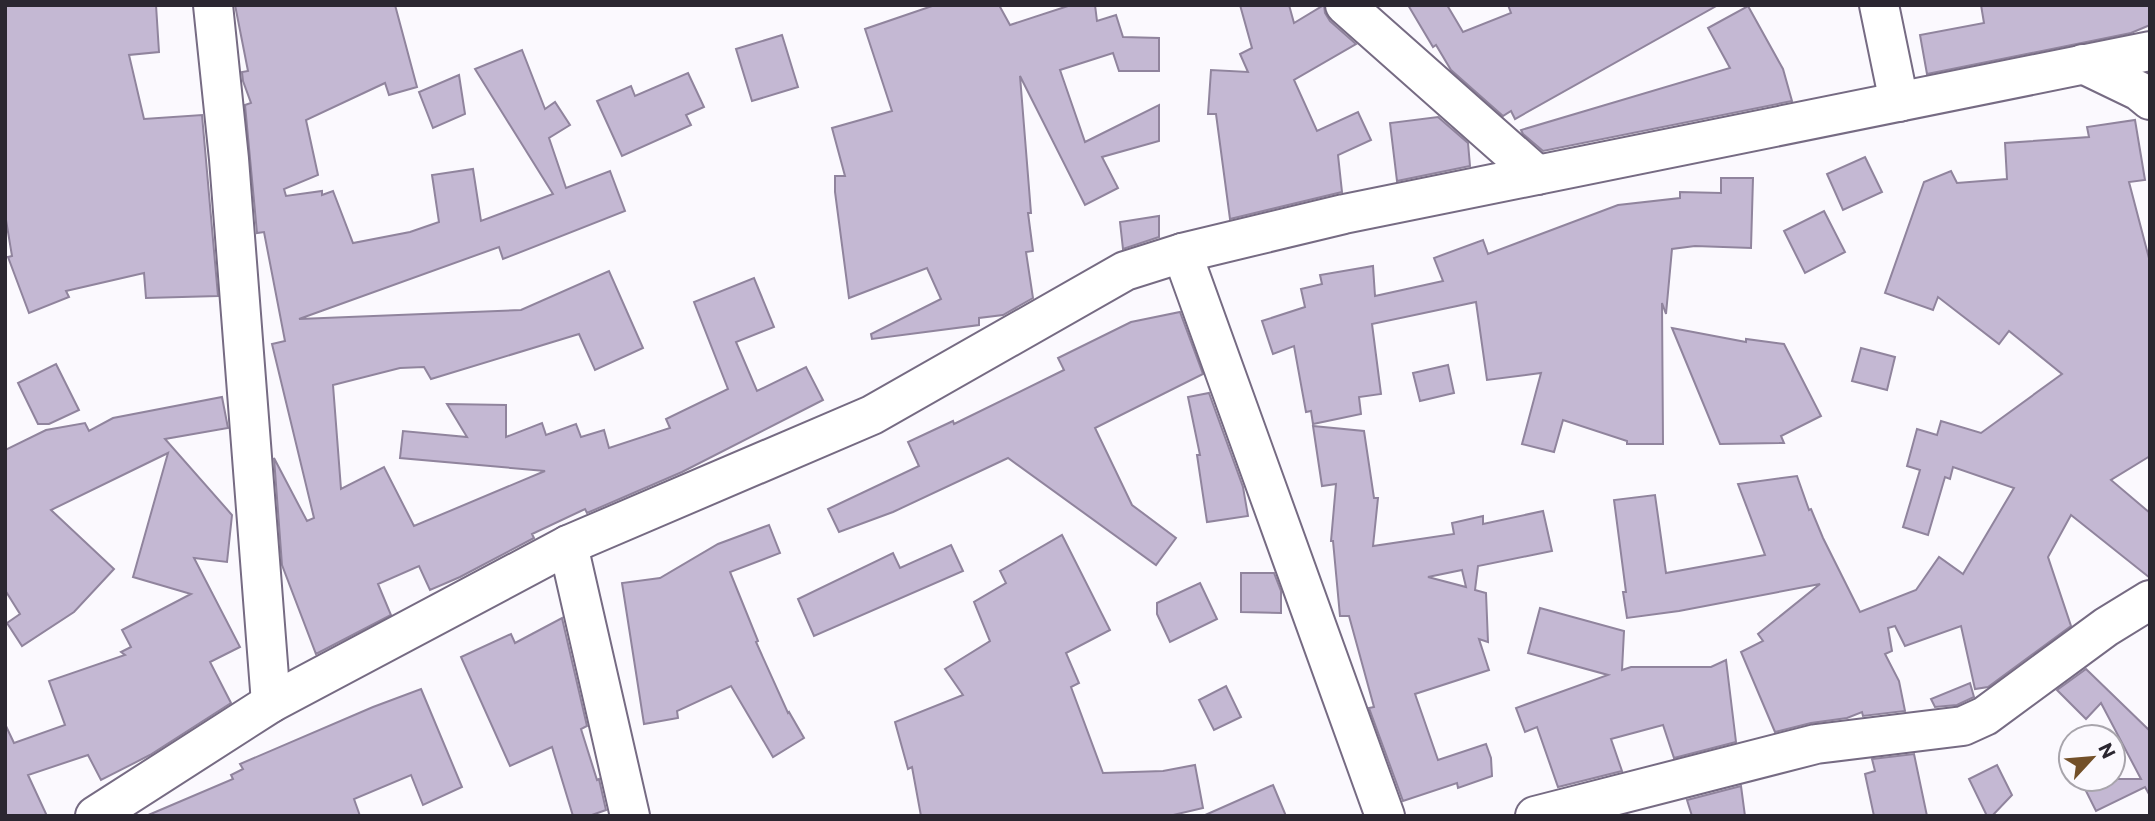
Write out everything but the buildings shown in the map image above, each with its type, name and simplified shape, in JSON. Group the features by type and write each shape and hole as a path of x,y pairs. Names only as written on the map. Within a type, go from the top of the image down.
{"street":[{"path":"213,5 229,159 271,703"},
{"path":"1345,5 1537,175"},
{"path":"1879,5 1899,102"},
{"path":"95,816 271,703 568,544 872,415 1125,271 1182,253 1344,214 2150,51"},
{"path":"2084,64 2139,91 2150,100"},
{"path":"1182,253 1385,816"},
{"path":"568,544 630,816"},
{"path":"1535,816 1816,744 1963,726 1985,716 2106,627 2150,600"}]}
